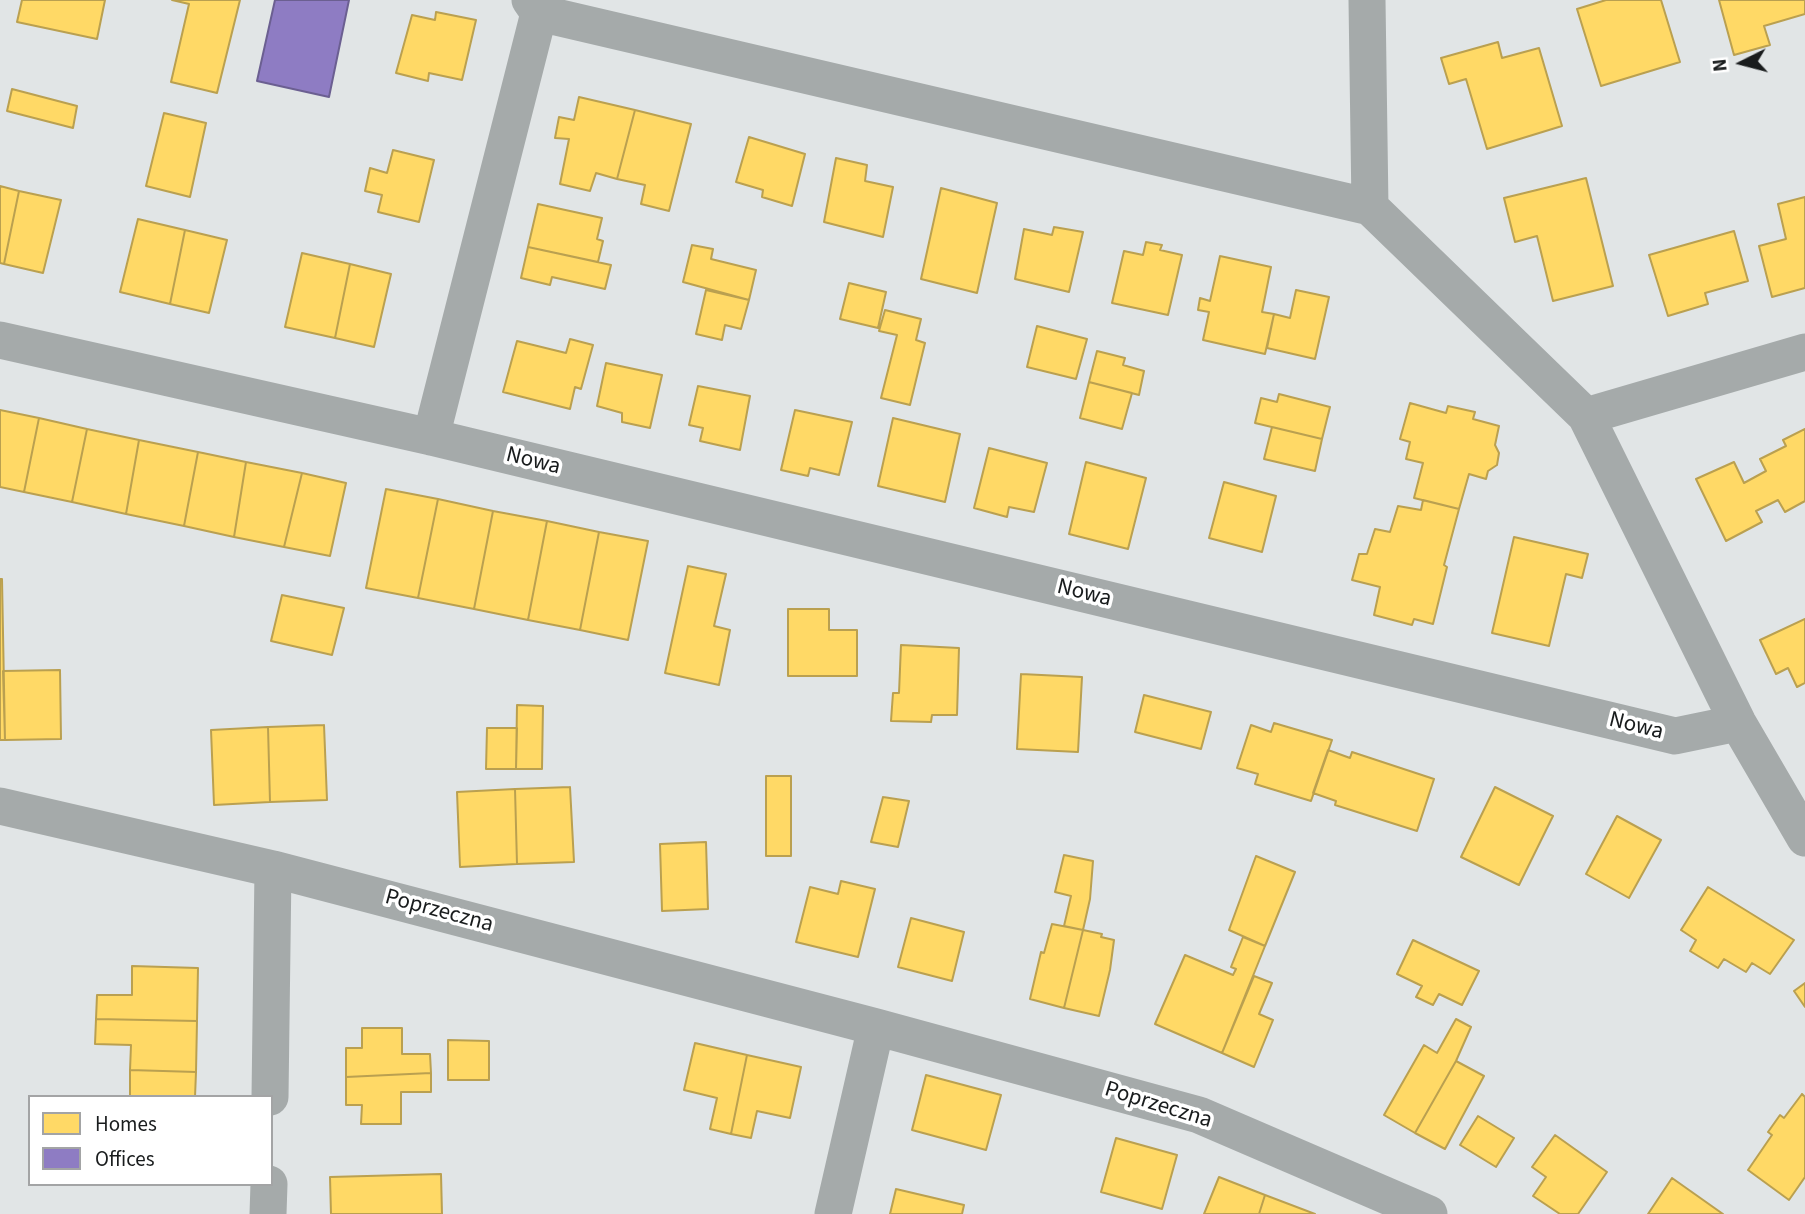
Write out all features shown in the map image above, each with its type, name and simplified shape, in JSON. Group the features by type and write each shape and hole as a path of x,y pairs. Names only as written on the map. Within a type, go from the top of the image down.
{"street":[{"path":"1367,0 1370,207"},
{"path":"431,437 534,6 1370,207 1586,416 1738,723 1805,838"},
{"name":"Nowa","path":"0,340 431,437 1675,736 1738,723"},
{"path":"1586,416 1805,352"},
{"name":"Poprzeczna","path":"0,806 273,869 876,1027 1199,1115 1429,1214"},
{"path":"270,1095 273,869"},
{"path":"833,1214 876,1027"},
{"path":"268,1214 269,1186"}],"building: Homes":[{"path":"22,0 105,0 97,39 17,22"},
{"path":"172,0 240,0 217,93 171,82 189,4"},
{"path":"1606,0 1661,0 1680,62 1601,86 1577,9"},
{"path":"1719,0 1805,0 1805,14 1764,26 1770,45 1734,55"},
{"path":"436,12 476,20 462,80 429,73 428,81 396,73 412,15 435,20"},
{"path":"1498,42 1502,58 1539,48 1562,126 1487,149 1466,79 1449,84 1441,58"},
{"path":"12,89 77,106 73,128 7,111"},
{"path":"579,97 635,110 617,179 596,173 590,191 560,184 569,139 555,138 559,117 574,120"},
{"path":"635,110 691,124 669,211 641,204 645,185 617,179"},
{"path":"164,113 206,123 190,197 146,186"},
{"path":"749,137 805,154 792,206 762,197 763,190 736,182"},
{"path":"393,150 434,160 419,222 378,212 382,195 365,191 370,168 387,173"},
{"path":"836,158 867,165 865,181 893,187 883,237 824,222"},
{"path":"1586,178 1613,286 1553,301 1537,236 1515,242 1504,198"},
{"path":"0,186 19,191 4,264 0,263"},
{"path":"941,188 997,203 977,293 921,279"},
{"path":"19,191 61,200 43,273 4,264"},
{"path":"1805,197 1805,288 1772,297 1759,246 1786,239 1778,204"},
{"path":"538,204 602,218 597,239 603,241 598,262 528,247"},
{"path":"138,219 185,230 170,304 120,292"},
{"path":"1054,227 1083,232 1069,292 1015,279 1024,229 1052,235"},
{"path":"185,230 227,240 209,313 170,304"},
{"path":"1734,231 1748,281 1705,293 1708,304 1668,316 1649,255"},
{"path":"1146,242 1162,245 1160,250 1182,255 1168,315 1112,303 1124,251 1143,255"},
{"path":"692,245 713,249 711,259 756,270 749,300 683,282"},
{"path":"528,247 611,265 605,289 552,277 550,285 521,278"},
{"path":"302,253 350,264 335,338 285,327"},
{"path":"1220,256 1271,267 1262,312 1274,314 1265,354 1203,340 1209,312 1198,310 1200,298 1210,301"},
{"path":"350,264 391,274 374,347 335,338"},
{"path":"849,283 886,292 878,328 840,319"},
{"path":"706,290 749,300 741,329 725,325 722,340 696,334"},
{"path":"1296,290 1329,297 1315,359 1267,348 1274,314 1290,318"},
{"path":"885,310 921,319 916,340 925,343 910,405 881,398 897,335 879,331"},
{"path":"1037,326 1087,339 1076,379 1027,367"},
{"path":"570,339 593,345 581,389 575,387 570,409 503,392 517,341 566,353"},
{"path":"1097,351 1125,358 1123,365 1144,371 1139,395 1089,382"},
{"path":"606,363 662,375 650,428 622,422 622,413 597,406"},
{"path":"1089,382 1132,393 1122,429 1080,418"},
{"path":"698,386 750,396 740,450 700,441 703,428 689,425"},
{"path":"1279,394 1330,407 1322,439 1255,423 1261,398 1277,402"},
{"path":"1410,403 1446,413 1448,406 1475,412 1473,419 1499,426 1495,445 1499,453 1497,465 1488,471 1486,479 1469,474 1459,509 1414,498 1423,463 1406,459 1410,442 1400,439"},
{"path":"0,410 39,418 24,492 0,487"},
{"path":"795,410 852,422 839,475 810,468 808,476 781,470"},
{"path":"39,418 87,429 72,502 24,492"},
{"path":"893,418 960,434 945,502 878,486"},
{"path":"1272,427 1322,439 1315,471 1264,459"},
{"path":"87,429 139,440 126,514 72,502"},
{"path":"1805,429 1805,501 1785,512 1778,500 1756,511 1762,522 1726,541 1696,479 1734,462 1744,483 1766,471 1760,459 1786,446 1783,440"},
{"path":"139,440 198,452 184,526 126,514"},
{"path":"989,448 1047,463 1034,512 1009,507 1007,517 974,508"},
{"path":"198,452 246,462 234,537 184,526"},
{"path":"246,462 302,473 284,547 234,537"},
{"path":"1086,462 1146,478 1128,549 1069,534"},
{"path":"302,473 346,483 330,556 284,547"},
{"path":"1224,482 1276,496 1262,552 1209,538"},
{"path":"386,489 438,499 418,598 366,588"},
{"path":"438,499 493,511 474,609 418,598"},
{"path":"1423,500 1459,509 1444,565 1447,567 1433,624 1414,619 1412,625 1374,615 1380,587 1352,580 1359,554 1367,554 1375,529 1390,532 1398,506 1421,510"},
{"path":"493,511 547,521 528,620 474,609"},
{"path":"547,521 599,532 580,630 528,620"},
{"path":"599,532 648,541 628,640 580,630"},
{"path":"1514,537 1588,554 1582,578 1566,574 1549,646 1492,633"},
{"path":"688,566 726,574 714,626 730,630 719,685 665,673"},
{"path":"2,579 5,740 0,740"},
{"path":"282,595 344,608 332,655 271,641"},
{"path":"788,609 829,609 829,630 857,630 857,676 788,676"},
{"path":"1805,619 1805,683 1797,687 1788,668 1776,674 1760,640"},
{"path":"901,645 959,648 957,715 932,715 931,722 891,721 893,693 899,693"},
{"path":"60,670 61,739 5,740 3,671"},
{"path":"1021,674 1082,677 1078,752 1017,749"},
{"path":"1144,695 1211,712 1201,749 1135,732"},
{"path":"517,705 543,706 542,769 516,769"},
{"path":"1274,723 1332,740 1311,801 1255,784 1258,774 1237,768 1251,725 1271,732"},
{"path":"324,725 327,800 270,802 268,727"},
{"path":"268,727 270,802 214,805 211,730"},
{"path":"487,728 517,728 516,769 486,769"},
{"path":"1328,750 1350,758 1352,752 1434,779 1417,831 1335,805 1336,801 1313,793"},
{"path":"766,776 791,776 791,856 766,856"},
{"path":"570,787 574,862 517,864 515,789"},
{"path":"1495,787 1553,816 1519,885 1461,857"},
{"path":"515,789 517,864 460,867 457,792"},
{"path":"883,797 909,801 898,847 871,842"},
{"path":"1617,816 1661,840 1629,898 1586,874"},
{"path":"706,842 708,909 662,911 660,844"},
{"path":"1064,855 1093,861 1090,899 1083,930 1064,926 1071,896 1055,892"},
{"path":"1256,856 1295,872 1265,946 1229,930"},
{"path":"841,881 875,889 858,957 796,942 810,887 838,894"},
{"path":"1708,887 1794,940 1770,974 1752,963 1746,972 1724,959 1718,968 1690,951 1696,940 1681,930"},
{"path":"911,918 964,932 952,981 898,967"},
{"path":"1052,924 1083,930 1064,1008 1030,999 1041,952 1044,953"},
{"path":"1083,930 1114,940 1099,1016 1064,1008"},
{"path":"1243,937 1265,946 1222,1053 1155,1024 1185,955 1233,975 1236,969 1231,967"},
{"path":"1413,940 1479,971 1462,1005 1439,994 1433,1005 1416,997 1422,986 1397,974"},
{"path":"132,966 198,968 197,1021 96,1019 97,995 132,995"},
{"path":"1254,976 1272,983 1259,1014 1273,1020 1254,1067 1222,1053"},
{"path":"1805,983 1805,1007 1794,991"},
{"path":"96,1019 197,1021 196,1072 130,1070 131,1045 95,1044"},
{"path":"1456,1019 1471,1027 1456,1061 1415,1133 1384,1115 1424,1045 1437,1053"},
{"path":"362,1028 402,1028 402,1054 430,1054 431,1073 346,1077 346,1048 362,1048"},
{"path":"448,1040 489,1041 489,1080 448,1080"},
{"path":"695,1043 747,1055 731,1134 710,1129 717,1098 684,1090"},
{"path":"747,1055 801,1067 790,1118 757,1111 751,1138 731,1134"},
{"path":"1456,1061 1484,1076 1445,1149 1415,1133"},
{"path":"130,1070 196,1072 195,1095 130,1095"},
{"path":"431,1073 431,1092 401,1092 401,1124 361,1124 362,1105 346,1105 346,1077"},
{"path":"926,1075 1001,1095 986,1150 912,1130"},
{"path":"1802,1094 1805,1097 1805,1177 1789,1200 1748,1170 1772,1135 1768,1132 1780,1115 1784,1118"},
{"path":"1478,1116 1514,1138 1496,1167 1460,1145"},
{"path":"1555,1135 1607,1172 1578,1214 1560,1214 1533,1196 1546,1177 1532,1167"},
{"path":"1116,1138 1177,1155 1162,1209 1101,1192"},
{"path":"441,1174 442,1214 331,1214 330,1177"},
{"path":"1219,1177 1265,1195 1259,1214 1204,1214"},
{"path":"1672,1178 1723,1214 1648,1214"},
{"path":"896,1189 964,1205 962,1214 890,1214"},
{"path":"1265,1195 1315,1214 1259,1214"}],"building: Offices":[{"path":"275,0 349,0 329,97 257,81"}]}
